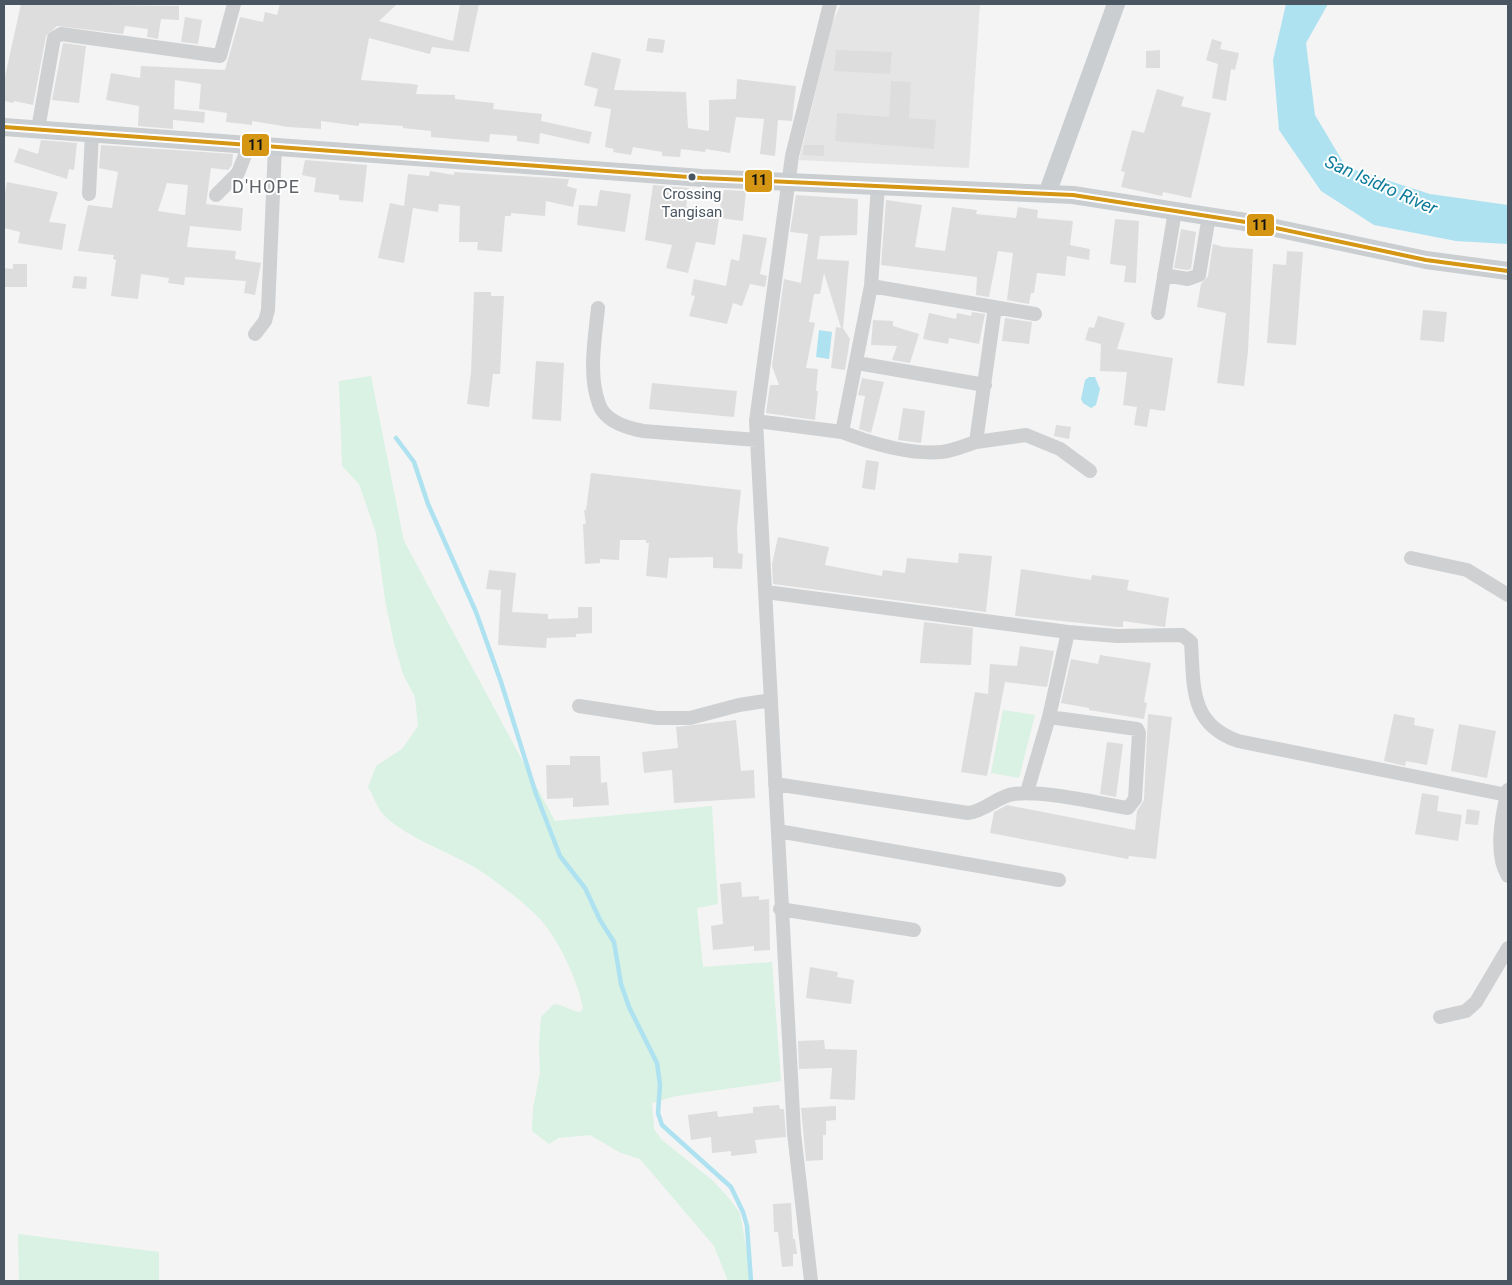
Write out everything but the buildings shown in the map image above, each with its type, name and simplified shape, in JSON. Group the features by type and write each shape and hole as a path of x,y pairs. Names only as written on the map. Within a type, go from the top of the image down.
{"main road":[{"path":"1047,194 1116,4"},
{"path":"4,127 788,183 878,185 1073,195 1252,223 1426,260 1508,271"}],"street":[{"path":"38,129 54,38 61,34 220,56 234,4"},
{"path":"813,1281 794,1133 780,909 778,831 756,421 792,156 830,4"},
{"path":"89,194 92,133"},
{"path":"216,195 238,174 249,144"},
{"path":"255,334 265,321 268,310 275,147"},
{"path":"842,432 872,286 878,185"},
{"path":"1158,313 1175,211"},
{"path":"1164,275 1188,279 1199,275 1208,216"},
{"path":"872,286 1035,314"},
{"path":"976,442 995,307"},
{"path":"598,308 593,367 599,405 610,419 626,428 643,431 757,440"},
{"path":"857,363 985,384"},
{"path":"756,421 842,432 865,441 912,451 943,452 976,442 1026,435 1060,448 1090,472"},
{"path":"1411,558 1467,570 1508,595"},
{"path":"766,592 1068,632 1117,636 1182,635 1188,637 1191,642 1193,673 1201,714 1208,725 1221,735 1254,744 1508,792 1500,845 1502,867 1508,876"},
{"path":"1027,792 1049,717 1068,632"},
{"path":"578,706 657,718 690,718 739,705 771,700"},
{"path":"775,784 968,813 982,809 1006,796 1027,792 1128,808 1135,799 1139,733 1137,730 1049,717"},
{"path":"778,831 1059,880"},
{"path":"780,909 914,930"},
{"path":"1440,1017 1466,1011 1476,1002 1508,948"}],"shaded area":[{"path":"841,4 980,4 969,168 799,160 833,21"}],"green space":[{"path":"371,376 404,541 555,821 712,806 718,904 697,908 703,967 772,962 781,1081 676,1096 652,1103 654,1129 662,1140 712,1180 740,1213 752,1281 728,1281 714,1246 640,1159 621,1153 590,1135 558,1138 549,1144 532,1131 533,1108 540,1073 539,1044 541,1017 554,1004 580,1012 583,1009 577,986 560,948 538,917 493,880 474,867 411,835 391,821 383,814 368,787 376,766 402,749 418,726 415,697 403,674 394,643 385,600 376,533 359,484 342,466 339,381"},
{"path":"1003,710 1035,715 1019,778 991,773"},
{"path":"18,1234 159,1252 159,1281 19,1281"}],"water":[{"name":"San Isidro River","path":"1286,4 1328,4 1306,43 1315,115 1346,167 1430,194 1508,205 1508,244 1456,241 1374,225 1321,191 1279,130 1273,60"},
{"path":"819,330 832,332 829,359 816,357"},
{"path":"1089,377 1095,377 1100,389 1096,405 1091,408 1083,403 1081,399 1085,380"}],"waterway":[{"path":"396,438 414,462 428,504 476,612 501,682 536,794 560,856 585,888 600,920 614,942 621,984 629,1007 657,1063 660,1085 658,1113 662,1125 731,1187 743,1212 747,1226 751,1281"}],"transit line":[{"name":"11","path":"4,127 702,178 1073,195 1252,223 1426,260 1508,271"}],"place":[{"name":"Crossing Tangisan","path":"692,177"}],"district":[{"name":"D'HOPE","path":"266,187"}]}
